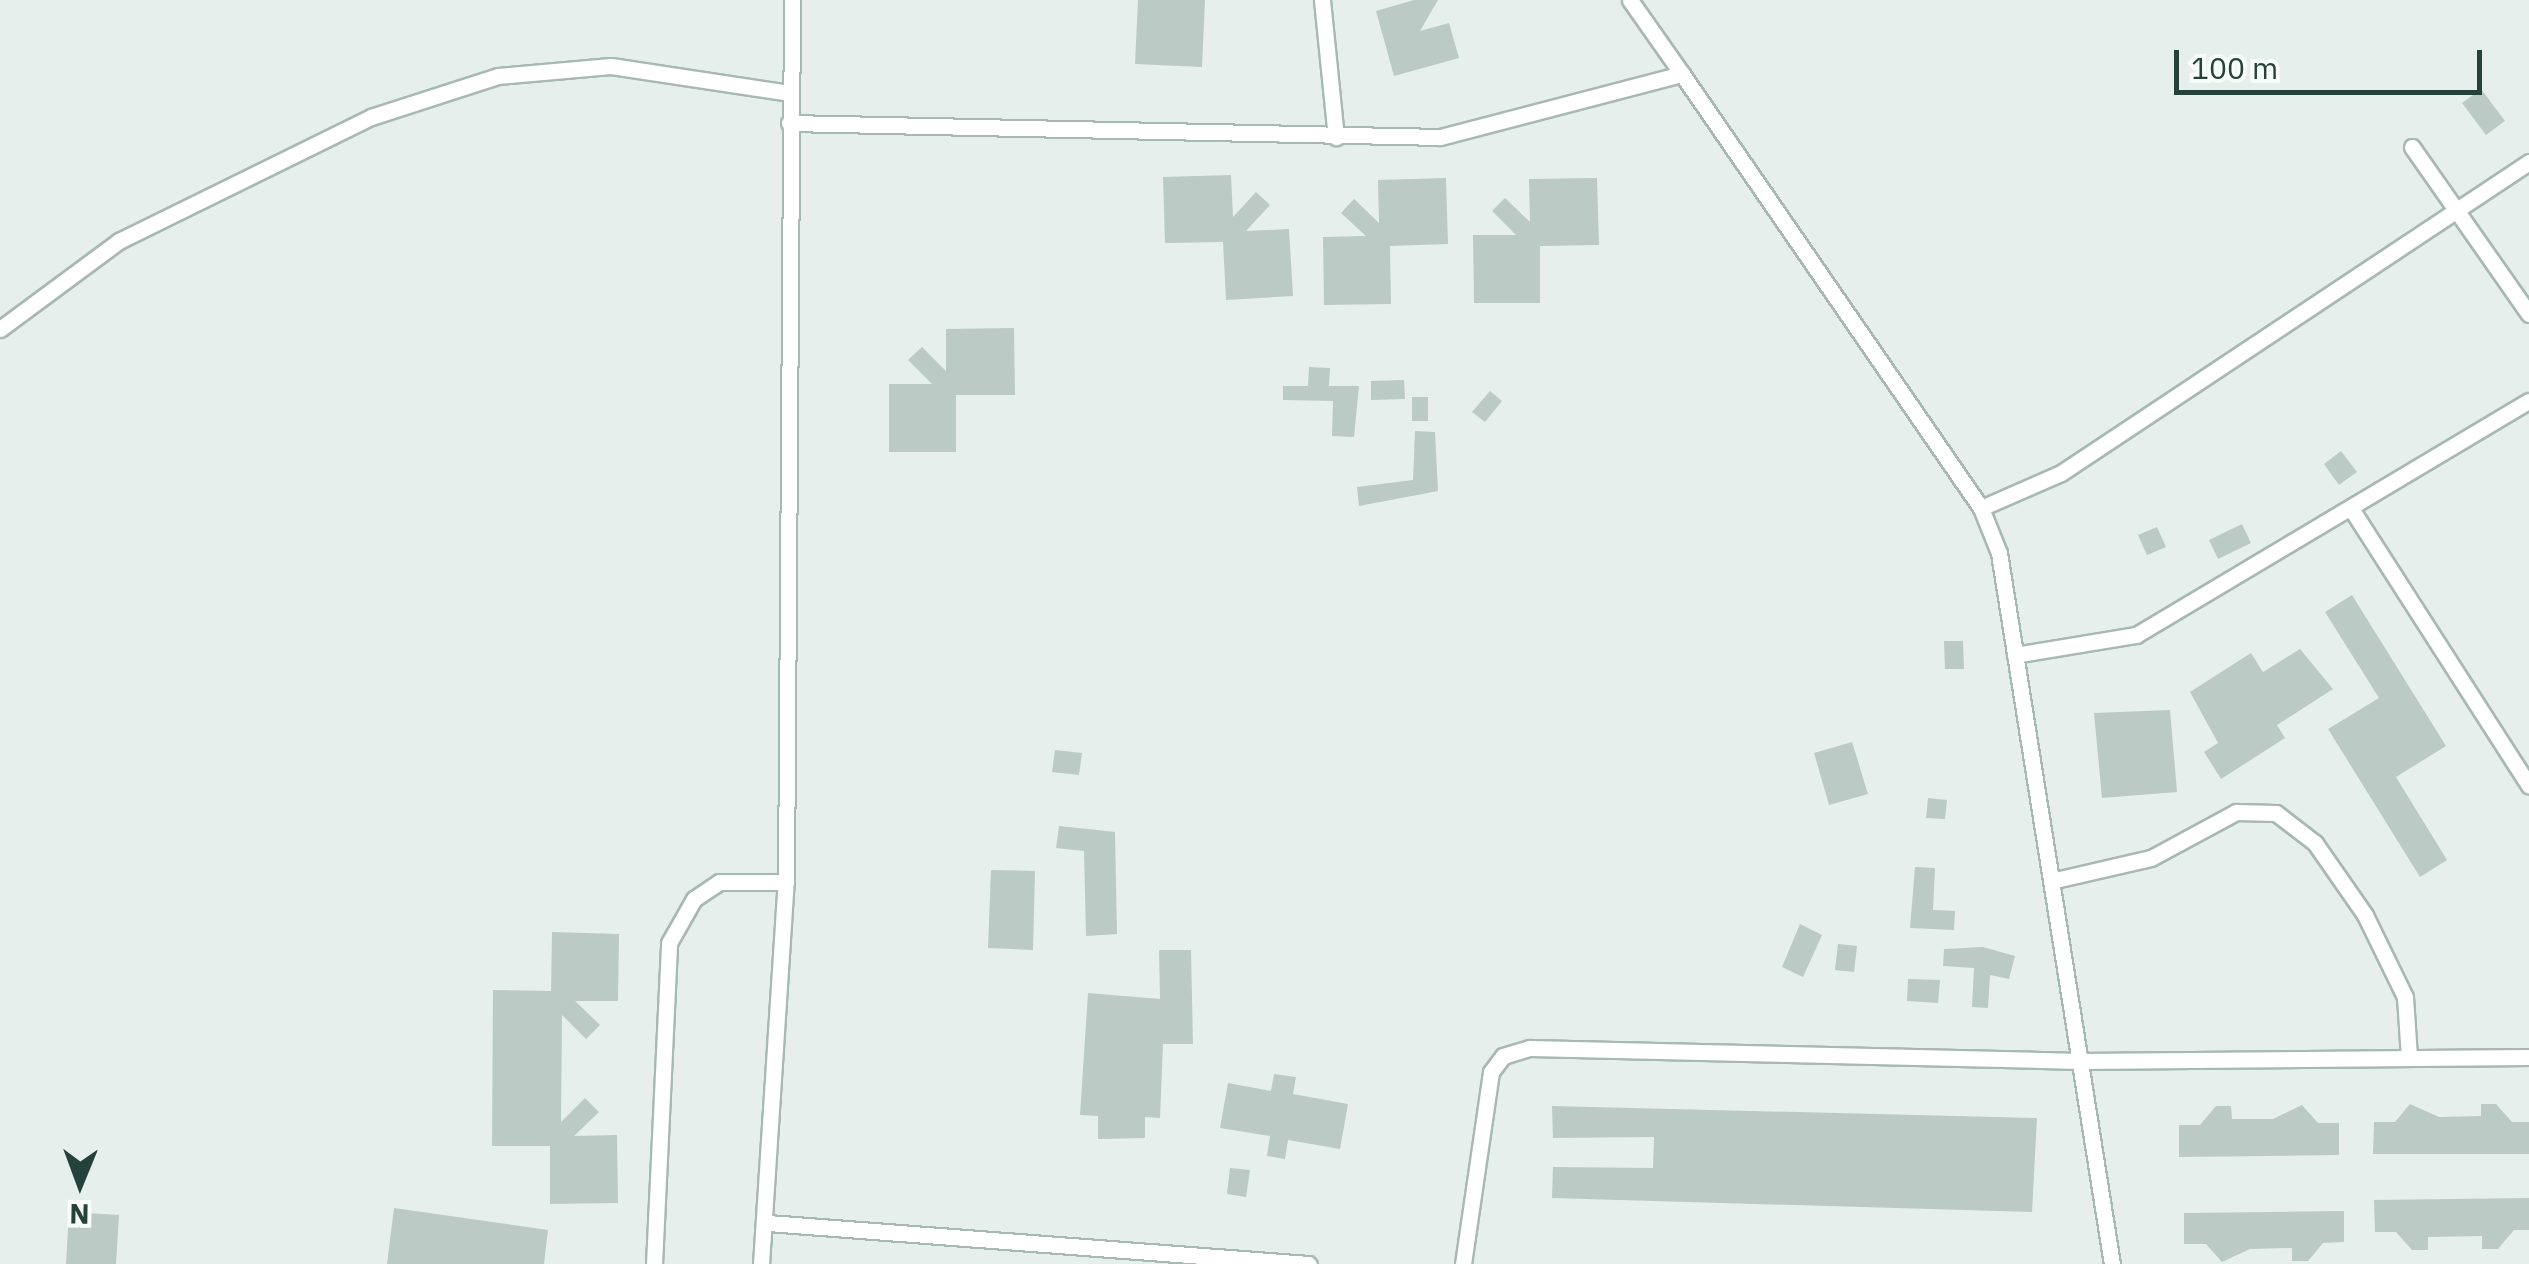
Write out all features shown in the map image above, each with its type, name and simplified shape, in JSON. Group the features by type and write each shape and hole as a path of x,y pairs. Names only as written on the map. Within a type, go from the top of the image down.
{"street":[{"path":"761,1264 768,1223 786,882 792,0"},
{"path":"1322,0 1336,137"},
{"path":"1630,0 1981,508 1999,553 2112,1264"},
{"path":"0,330 119,241 371,117 498,76 610,66 789,93"},
{"path":"789,123 1440,137 1682,74"},
{"path":"2412,147 2529,314"},
{"path":"1981,508 2061,472 2529,162"},
{"path":"2016,655 2136,635 2354,513 2529,401"},
{"path":"2354,513 2529,786"},
{"path":"2051,882 2152,858 2236,812 2276,812 2315,842 2365,915 2405,996 2409,1058"},
{"path":"654,1264 669,943 694,899 718,882 786,882"},
{"path":"1463,1264 1491,1072 1503,1056 1562,1047 2080,1060 2529,1057"},
{"path":"768,1223 1308,1264"}],"building":[{"path":"1138,0 1205,0 1202,67 1135,64"},
{"path":"1414,0 1438,0 1420,31 1449,23 1459,58 1394,76 1376,11"},
{"path":"2481,89 2505,121 2486,135 2462,103"},
{"path":"1231,175 1233,217 1256,192 1270,205 1246,231 1289,229 1293,296 1226,300 1223,242 1165,243 1163,177"},
{"path":"1446,178 1448,244 1390,246 1391,304 1324,305 1323,237 1366,236 1341,213 1354,199 1379,223 1378,180"},
{"path":"1597,178 1599,245 1540,246 1540,303 1474,303 1473,235 1516,235 1492,211 1505,198 1530,222 1529,179"},
{"path":"1014,328 1015,395 956,395 956,452 889,452 889,384 932,384 908,360 922,347 946,371 946,329"},
{"path":"1309,367 1330,368 1329,386 1359,386 1354,437 1332,436 1333,401 1283,400 1283,386 1308,386"},
{"path":"1404,380 1405,399 1371,400 1371,381"},
{"path":"1490,391 1502,401 1485,422 1472,412"},
{"path":"1412,397 1428,397 1428,421 1412,421"},
{"path":"1415,431 1435,432 1438,491 1359,506 1357,487 1413,480"},
{"path":"2341,451 2357,472 2339,485 2324,464"},
{"path":"2242,524 2251,543 2218,559 2209,540"},
{"path":"2157,527 2166,547 2147,555 2138,535"},
{"path":"2352,595 2446,746 2396,777 2447,860 2420,877 2328,729 2379,698 2325,612"},
{"path":"1944,641 1963,641 1964,669 1945,669"},
{"path":"2300,649 2333,689 2277,725 2285,738 2221,779 2204,752 2218,743 2190,692 2251,653 2263,672"},
{"path":"2170,710 2177,792 2102,798 2094,713"},
{"path":"1852,742 1868,794 1829,805 1814,753"},
{"path":"1055,750 1082,753 1079,775 1052,772"},
{"path":"1928,798 1947,800 1945,819 1926,818"},
{"path":"1059,826 1115,832 1117,934 1086,936 1084,851 1056,848"},
{"path":"1915,867 1935,868 1933,910 1955,911 1954,930 1910,928"},
{"path":"991,870 1035,871 1033,950 988,948"},
{"path":"1800,924 1822,935 1803,977 1782,967"},
{"path":"552,932 619,934 618,1001 575,1001 600,1025 586,1039 562,1015 561,1122 585,1098 599,1112 574,1136 617,1135 618,1203 550,1204 550,1146 492,1146 493,990 551,991"},
{"path":"1838,944 1857,946 1854,972 1835,970"},
{"path":"1983,947 2015,956 2009,979 1990,975 1988,1008 1972,1007 1974,968 1943,966 1944,949"},
{"path":"1159,950 1191,950 1193,1044 1163,1044 1160,1118 1145,1117 1145,1138 1098,1139 1098,1116 1080,1115 1088,993 1160,999"},
{"path":"1908,979 1940,980 1938,1003 1907,1001"},
{"path":"1274,1074 1296,1077 1293,1094 1348,1104 1340,1149 1288,1140 1285,1159 1267,1156 1270,1136 1220,1128 1228,1083 1271,1091"},
{"path":"2410,1104 2439,1117 2481,1116 2481,1104 2496,1104 2512,1122 2529,1122 2529,1154 2373,1154 2374,1122 2395,1122"},
{"path":"2302,1105 2318,1123 2339,1123 2339,1155 2179,1157 2179,1125 2200,1125 2216,1106 2231,1106 2232,1119 2273,1119"},
{"path":"1552,1106 2037,1118 2032,1212 1552,1198 1553,1167 1653,1168 1654,1137 1553,1138"},
{"path":"1230,1168 1250,1170 1246,1197 1227,1194"},
{"path":"2529,1198 2529,1230 2514,1230 2498,1249 2482,1249 2482,1236 2428,1237 2428,1250 2412,1250 2396,1232 2375,1232 2374,1200"},
{"path":"394,1208 548,1230 544,1264 387,1264"},
{"path":"2344,1211 2344,1242 2323,1243 2308,1261 2292,1261 2292,1248 2250,1249 2222,1262 2206,1244 2184,1244 2184,1213"},
{"path":"69,1212 119,1215 116,1264 66,1264"}]}
